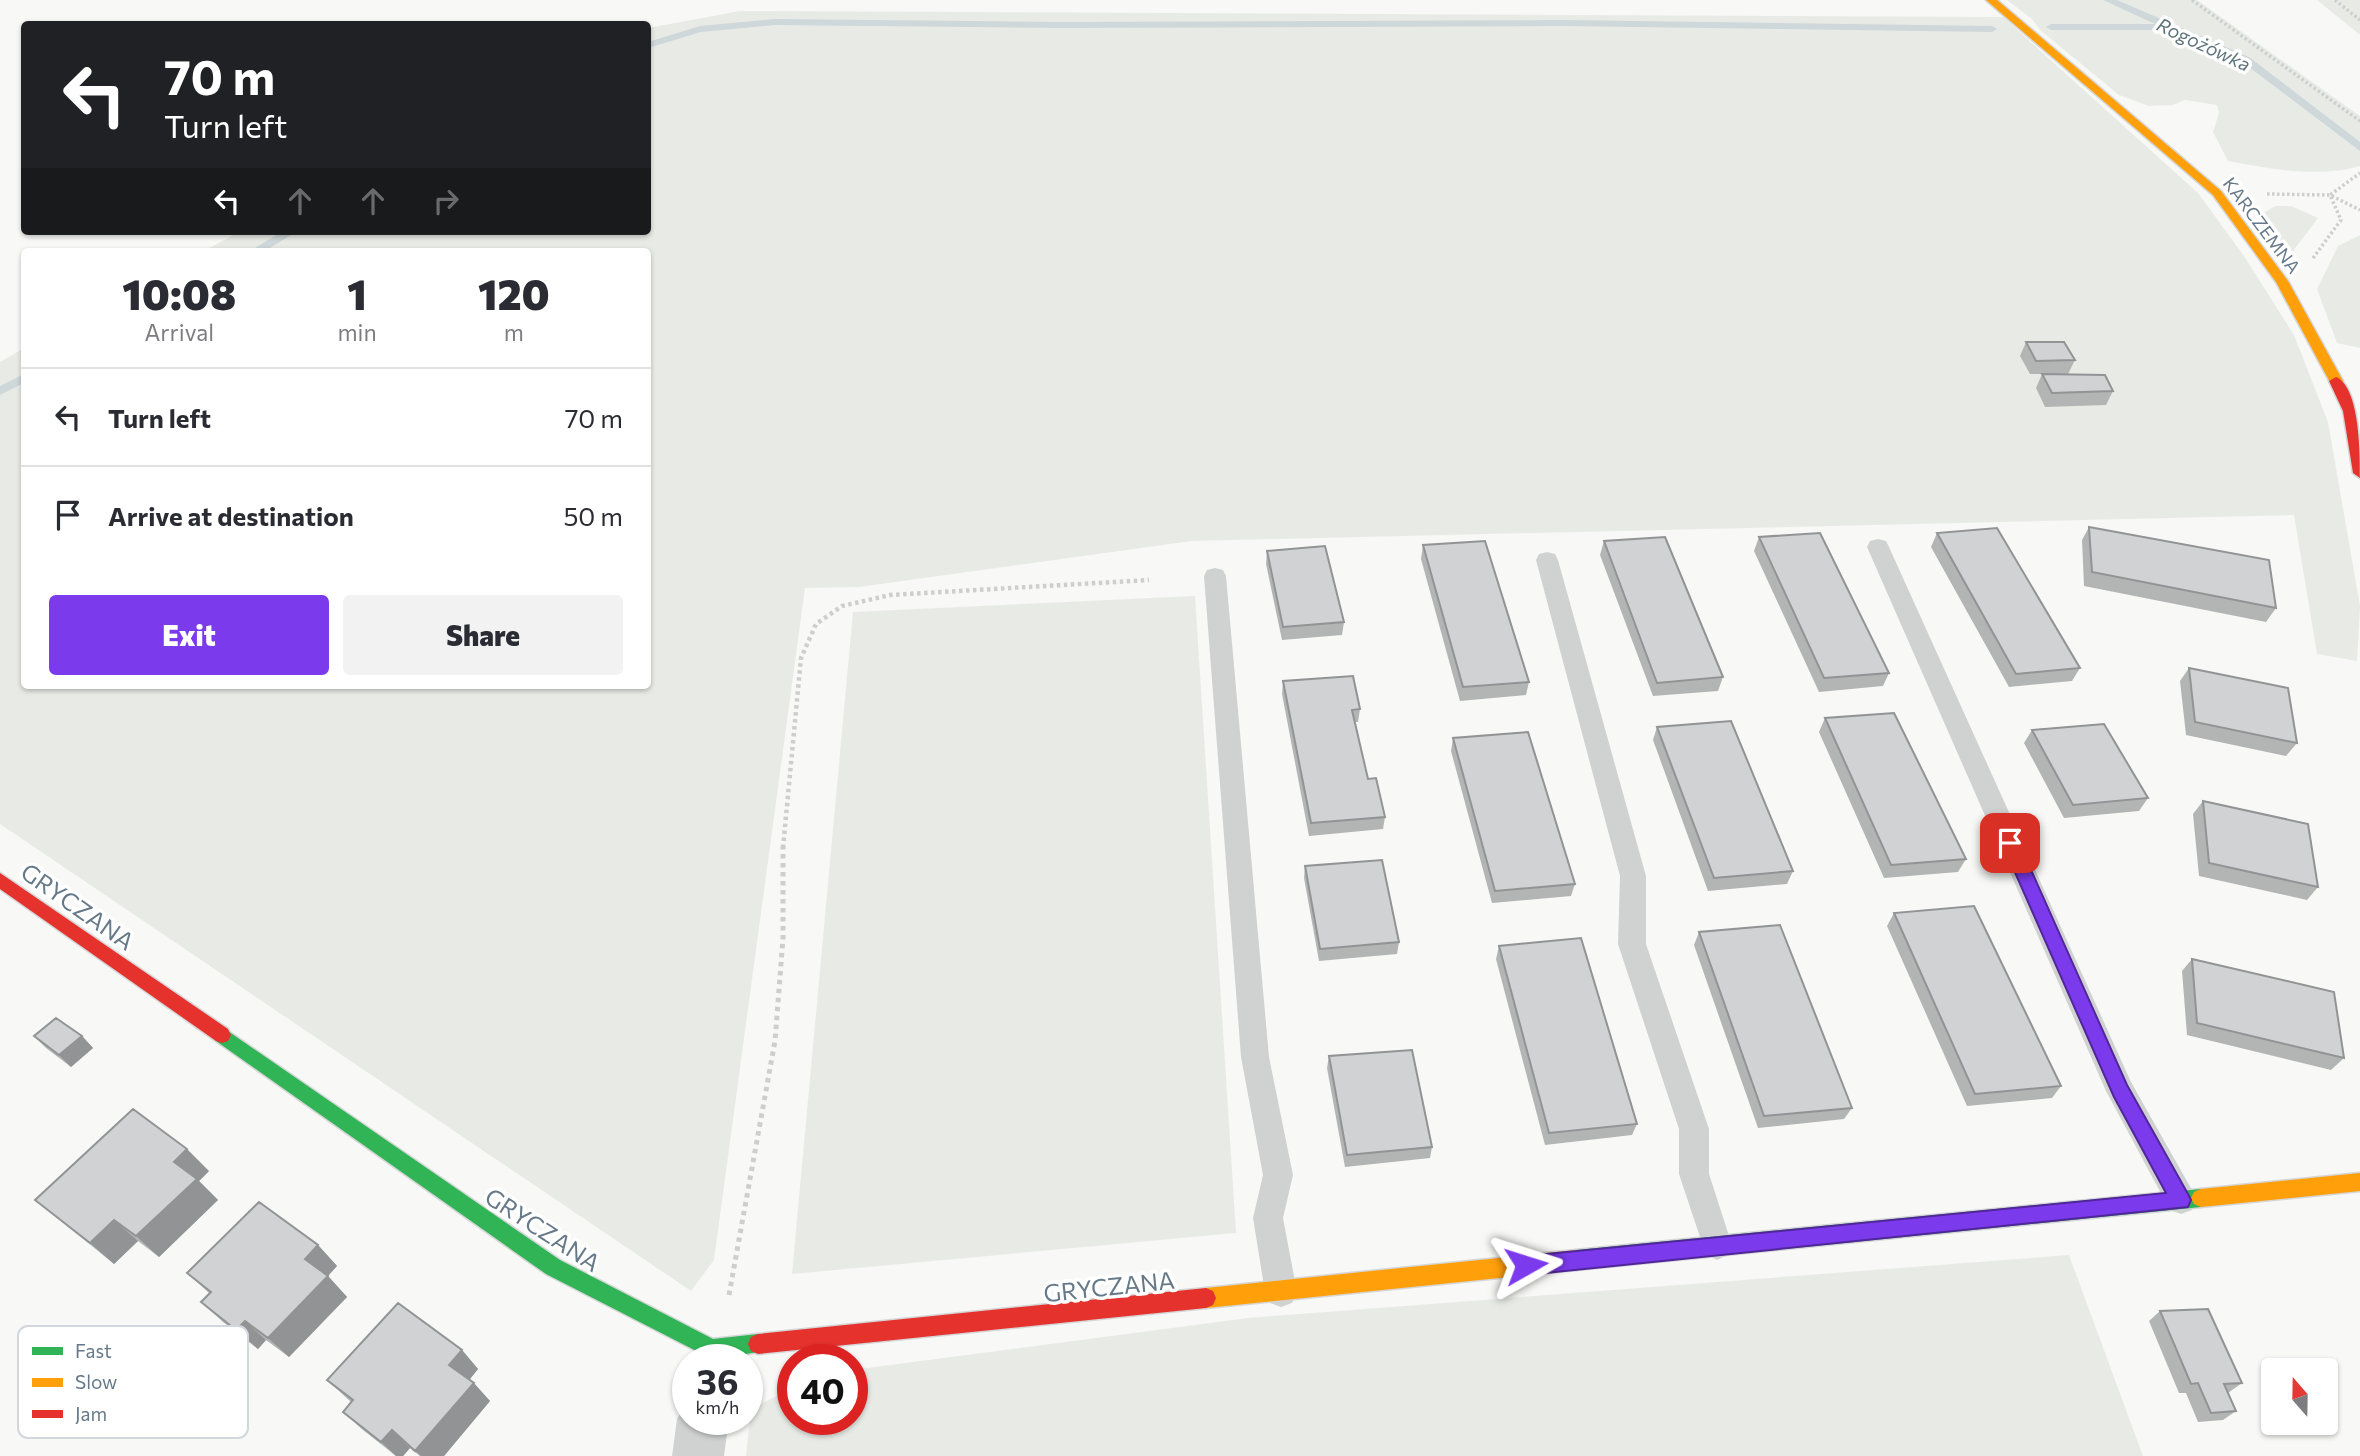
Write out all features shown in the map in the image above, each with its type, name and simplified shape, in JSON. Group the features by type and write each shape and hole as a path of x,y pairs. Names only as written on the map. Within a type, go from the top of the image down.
{"street":[{"name":"KARCZEMNA","path":"1991,0 2217,193 2282,281 2350,411 2360,473"},
{"name":"GRYCZANA","path":"0,880 553,1267 694,1344"},
{"name":"GRYCZANA","path":"763,1348 1717,1245 2360,1182"},
{"path":"698,1456 701,1435"}],"lane":[{"path":"1878,547 2120,1091 2181,1200"},
{"path":"1547,560 1633,876 1632,944 1694,1129 1694,1174 1717,1245"},
{"path":"1215,576 1255,1057 1278,1175 1268,1218 1281,1292"}],"path":[{"path":"2192,0 2360,121"},
{"path":"2336,0 2360,20"},
{"path":"2330,195 2360,173"},
{"path":"2217,193 2330,195 2360,210"},
{"path":"2282,281 2308,264 2341,220 2330,195"},
{"path":"715,1344 731,1288 775,1041 783,938 783,839 801,658 816,624 842,606 890,595 1149,580"}],"shaded area":[{"path":"2007,0 2197,0 2360,116 2360,166 2311,172 2228,161 2213,132 2219,113 2217,105 2185,100 2173,105 2149,106 2119,95"},
{"path":"2317,0 2360,0 2360,35"},
{"path":"740,11 2003,17 2198,193 2244,256 2294,335 2328,422 2360,606 2357,661 2317,654 2294,515 1192,541 859,587 805,588 714,1260 691,1291 0,824 0,362 21,350 21,689 651,689 651,248 209,248 234,235 651,235 651,27"},
{"path":"2275,206 2291,206 2318,218 2293,251 2280,249 2263,229 2259,216"},
{"path":"2360,235 2360,348 2337,343 2317,289 2338,246"},
{"path":"1195,596 1236,1233 792,1274 853,612"},
{"path":"2069,1255 2143,1456 746,1456 748,1435 763,1435 763,1403 777,1396 777,1435 868,1435 868,1368 1248,1318"}],"building":[{"path":"2026,342 2064,342 2075,360 2036,361"},
{"path":"2042,374 2105,375 2113,391 2052,393"},
{"path":"2089,527 2269,560 2276,608 2092,572"},
{"path":"1997,528 2080,668 2016,674 1937,533"},
{"path":"1820,533 1889,673 1824,678 1759,537"},
{"path":"1665,537 1723,677 1657,683 1604,541"},
{"path":"1485,541 1529,682 1463,687 1423,545"},
{"path":"1325,546 1344,622 1283,627 1267,551"},
{"path":"2189,668 2288,688 2297,743 2195,722"},
{"path":"1353,676 1360,709 1352,710 1368,779 1376,778 1385,817 1311,823 1283,681"},
{"path":"1894,713 1966,859 1891,865 1825,718"},
{"path":"1731,721 1793,871 1714,878 1657,727"},
{"path":"2104,724 2148,798 2073,805 2032,730"},
{"path":"1528,732 1575,884 1495,891 1453,738"},
{"path":"2203,801 2308,824 2318,887 2209,863"},
{"path":"1382,860 1399,942 1320,949 1305,866"},
{"path":"1974,906 2061,1086 1975,1094 1894,913"},
{"path":"1780,925 1852,1108 1764,1116 1699,932"},
{"path":"1581,938 1637,1124 1549,1133 1499,946"},
{"path":"2192,959 2334,992 2344,1058 2197,1023"},
{"path":"56,1018 82,1036 59,1055 34,1036"},
{"path":"1412,1050 1432,1147 1347,1155 1329,1056"},
{"path":"133,1109 187,1149 174,1162 197,1179 136,1236 114,1220 90,1243 35,1200"},
{"path":"259,1202 318,1245 305,1259 328,1276 268,1338 245,1321 240,1326 231,1326 201,1302 211,1292 187,1273"},
{"path":"398,1303 462,1350 449,1365 474,1383 415,1451 392,1430 381,1442 343,1412 353,1400 327,1380"},
{"path":"2208,1309 2242,1383 2224,1384 2236,1411 2211,1413 2198,1383 2191,1384 2160,1311"}],"waterway":[{"name":"Rogożówka","path":"2108,0 2245,59 2360,148"},
{"path":"651,44 700,29 775,22 1060,25 1562,23 1992,29"},
{"path":"2051,27 2158,27"},
{"path":"261,248 285,235"},
{"path":"0,391 21,380"}],"traffic: fast":[{"path":"222,1035 553,1267 702,1344"},
{"path":"1576,1260 2201,1198"}],"traffic: slow":[{"path":"1991,0 2217,193 2282,281 2336,381"},
{"path":"2201,1198 2360,1182"},
{"path":"1206,1298 1576,1260"}],"traffic: jam":[{"path":"2336,381 2350,411 2360,473"},
{"path":"0,880 222,1035"},
{"path":"758,1344 1206,1298"}],"route":[{"path":"1526,1265 2181,1200 2120,1091 2010,843"}]}
